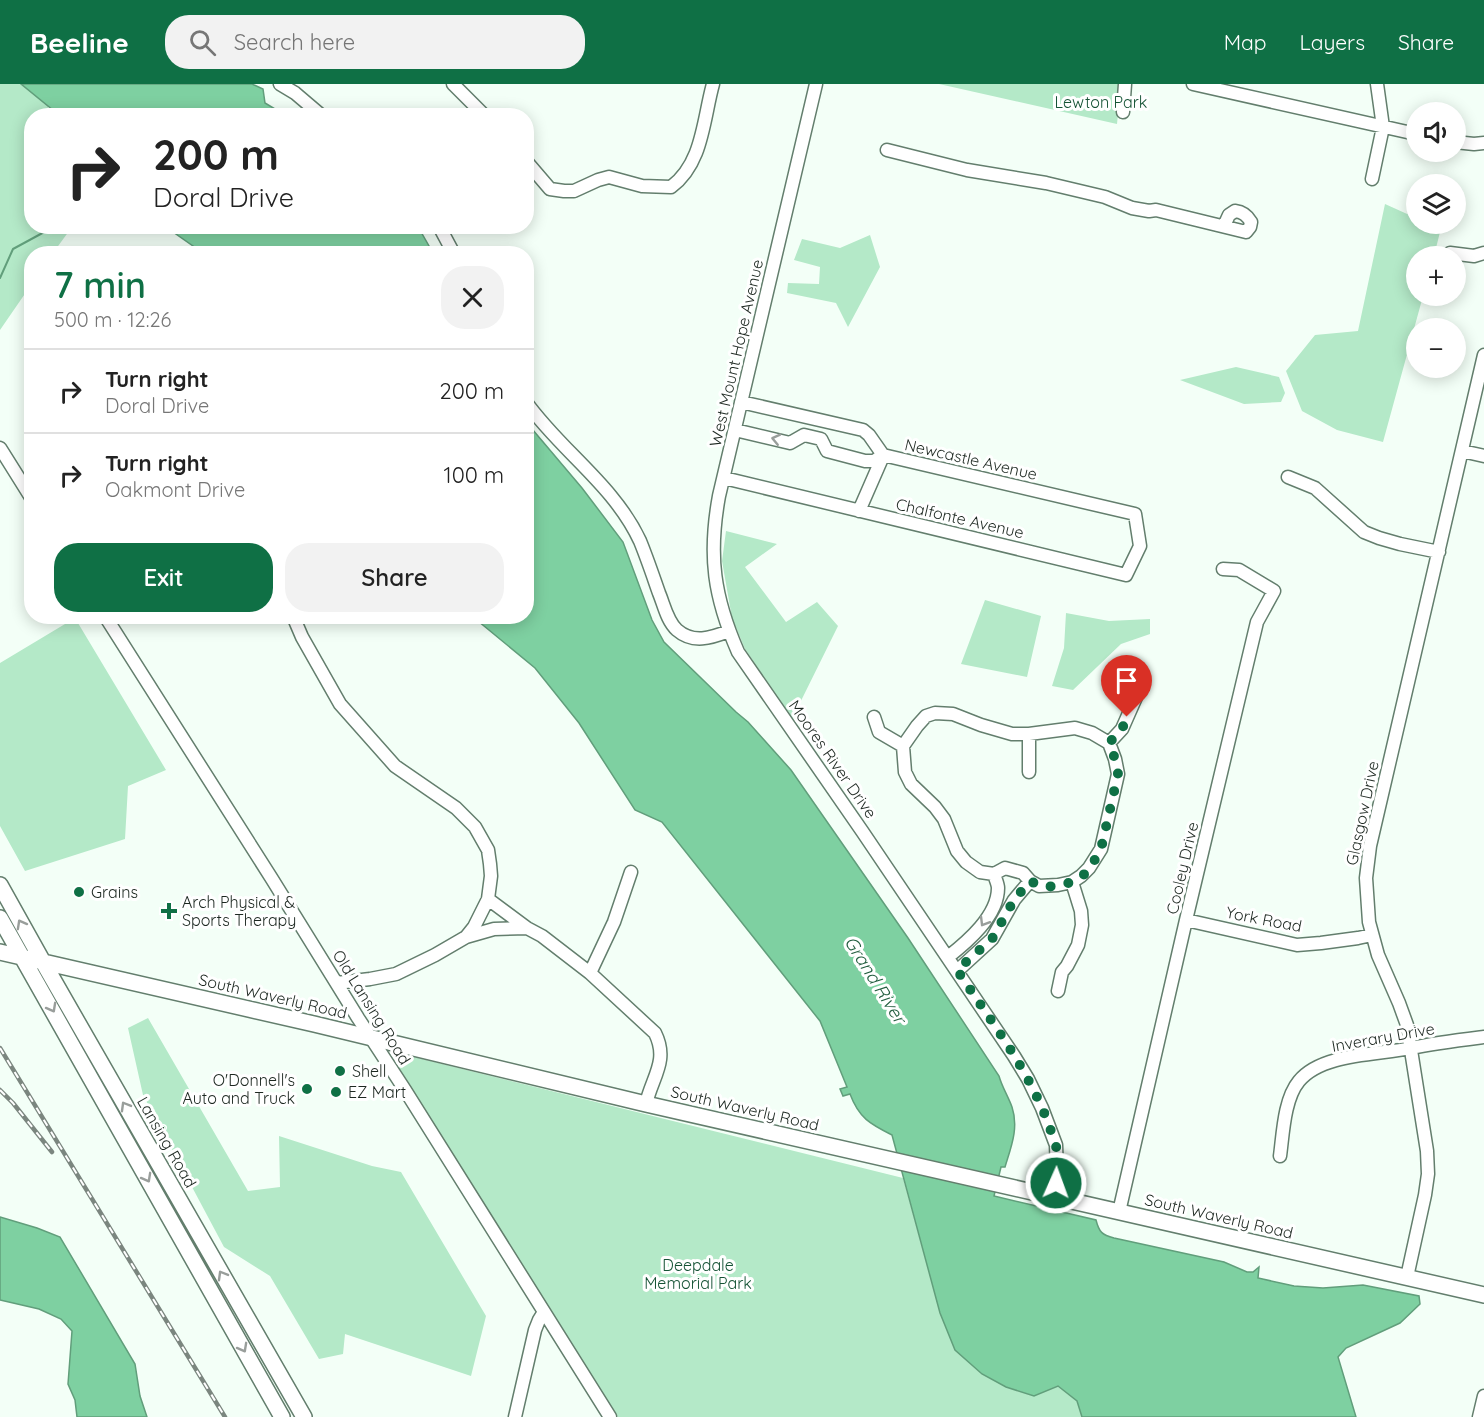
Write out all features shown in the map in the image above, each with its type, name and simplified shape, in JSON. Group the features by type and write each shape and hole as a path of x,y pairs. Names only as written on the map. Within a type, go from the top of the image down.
{"main road":[{"name":"Lansing Road","path":"0,885 304,1417"},
{"path":"0,918 282,1417"},
{"name":"South Waverly Road","path":"0,952 370,1037 646,1104 1484,1295"}],"street":[{"path":"280,84 313,108"},
{"path":"453,84 477,108"},
{"path":"534,170 550,189 564,191 574,191 609,177 642,186 671,187 684,176 695,156 713,84"},
{"name":"West Mount Hope Avenue","path":"729,631 718,594 714,566 713,540 716,514 816,84"},
{"path":"1123,112 1125,84"},
{"path":"1193,84 1406,132"},
{"path":"1372,179 1383,127 1377,84"},
{"path":"1466,143 1484,143"},
{"path":"887,150 967,170 1046,183 1105,197 1132,208 1155,210 1224,226"},
{"path":"1466,255 1474,256 1484,253"},
{"name":"Glasgow Drive","path":"1407,1277 1425,1195 1428,1174 1427,1150 1407,1025 1372,935 1366,898 1366,878 1369,853 1484,355"},
{"name":"Newcastle Avenue","path":"741,402 863,430 884,455 1135,514"},
{"path":"534,412 599,482 626,517 639,540 675,628 700,640 729,631"},
{"path":"735,430 790,443 804,435 821,439 826,451 865,461 874,461 884,455"},
{"path":"0,448 24,486"},
{"path":"1462,451 1484,456"},
{"path":"859,511 884,455"},
{"path":"1288,477 1315,488 1364,532 1400,544 1439,552"},
{"name":"Chalfonte Avenue","path":"724,478 1126,575 1140,546 1135,514"},
{"name":"Cooley Drive","path":"1119,1212 1257,622 1274,591 1239,570 1223,569"},
{"name":"Old Lansing Road","path":"110,624 610,1417"},
{"path":"296,624 336,698 360,727 395,766 456,808 475,827 488,850 492,876 488,899 474,927 466,937"},
{"name":"Moores River Drive","path":"729,631 738,652 957,970 1028,1078 1056,1145 1057,1172 1053,1196"},
{"path":"1109,743 1122,729 1137,695 1135,681"},
{"path":"935,712 953,714 1012,734 1075,728 1092,733 1109,743 1118,774 1101,849 1081,876 1072,882 1058,885 1040,886 1030,881 1023,873 1005,868 994,874 980,872 966,862 957,851 944,819 911,784 905,772 903,746 926,716 935,712"},
{"path":"874,717 879,732 903,746"},
{"path":"1029,734 1029,772"},
{"path":"590,974 614,922 632,872"},
{"path":"948,957 980,929 995,903 998,887 994,874"},
{"path":"957,970 992,939 1014,900 1030,881"},
{"path":"1058,991 1062,972 1078,945 1082,925 1081,911 1072,882"},
{"path":"488,899 526,928 542,936 590,974 655,1033 660,1043 661,1059 646,1104"},
{"name":"York Road","path":"1186,920 1297,945 1372,935"},
{"path":"337,982 396,974 466,937 494,929 526,928"},
{"name":"Inverary Drive","path":"1280,1156 1290,1095 1299,1081 1311,1071 1358,1054 1484,1037"},
{"path":"515,1417 535,1330 544,1312"},
{"path":"1479,1417 1484,1396"}],"green space":[{"path":"0,84 22,84 49,104 48,108 24,108 24,234 67,234 58,246 24,246 24,295 0,330"},
{"name":"Lewton Park","path":"939,84 1121,84 1117,124"},
{"path":"1385,204 1406,213 1406,234 1440,234 1436,246 1406,246 1406,306 1420,306 1417,318 1406,318 1406,358 1383,442 1337,430 1302,411 1286,371 1315,335 1358,331"},
{"path":"870,235 880,267 848,327 836,303 787,293 788,283 819,284 820,267 794,260 802,239 840,248"},
{"path":"1236,367 1279,377 1285,393 1281,402 1244,404 1180,380"},
{"path":"726,531 777,544 745,567 786,622 817,602 838,626 792,719 745,649 732,618 722,561"},
{"path":"985,600 1041,616 1027,677 961,664"},
{"path":"1066,613 1109,621 1150,619 1150,634 1121,644 1073,690 1052,686 1064,648"},
{"path":"65,624 79,624 166,770 128,786 125,839 25,871 0,826 0,663"},
{"path":"148,1018 248,1191 280,1187 279,1136 372,1166 401,1172 486,1316 471,1376 345,1334 343,1354 319,1359 270,1276 224,1247 143,1095 128,1028"},
{"name":"Deepdale Memorial Park","path":"406,1055 903,1178 940,1312 982,1374 1006,1387 1034,1396 1058,1386 1077,1401 1082,1417 618,1417 398,1067 399,1059"}],"water":[{"path":"21,84 252,84 263,89 265,103 273,108 50,108"},
{"path":"176,234 422,234 429,246 193,246"},
{"name":"Grand River","path":"534,431 582,488 623,542 652,620 664,642 748,722 791,770 908,938 999,1076 1012,1107 1015,1122 1010,1152 1005,1167 1001,1167 994,1196 1096,1220 1102,1232 1114,1238 1224,1262 1247,1272 1253,1272 1259,1267 1258,1278 1294,1286 1323,1288 1363,1285 1419,1296 1420,1304 1400,1323 1346,1348 1338,1357 1356,1417 1082,1417 1077,1401 1058,1386 1034,1396 1006,1387 982,1374 955,1350 940,1313 892,1135 861,1115 850,1094 843,1096 840,1089 847,1087 820,1021 662,822 635,810 579,723 535,668 482,624 534,624"},
{"path":"0,1217 60,1237 135,1364 140,1396 147,1417 77,1417 75,1400 68,1384 72,1331 61,1319 39,1309 0,1300"}],"waterway":[{"path":"0,278 13,249 41,234"}],"railway":[{"path":"0,1048 225,1417"},
{"path":"0,1090 52,1152"}],"place":[{"name":"Grains","path":"79,892"},
{"name":"Arch Physical & Sports Therapy","path":"169,911"},
{"name":"Shell","path":"340,1071"},
{"name":"O'Donnell's Auto and Truck","path":"307,1089"},
{"name":"EZ Mart","path":"336,1092"}],"route":[{"path":"1056,1183 1056,1145 1042,1108 1028,1078 957,970 992,939 1014,900 1030,881 1040,886 1072,882 1081,876 1095,860 1101,849 1118,774 1109,743 1122,729 1127,717"}]}
